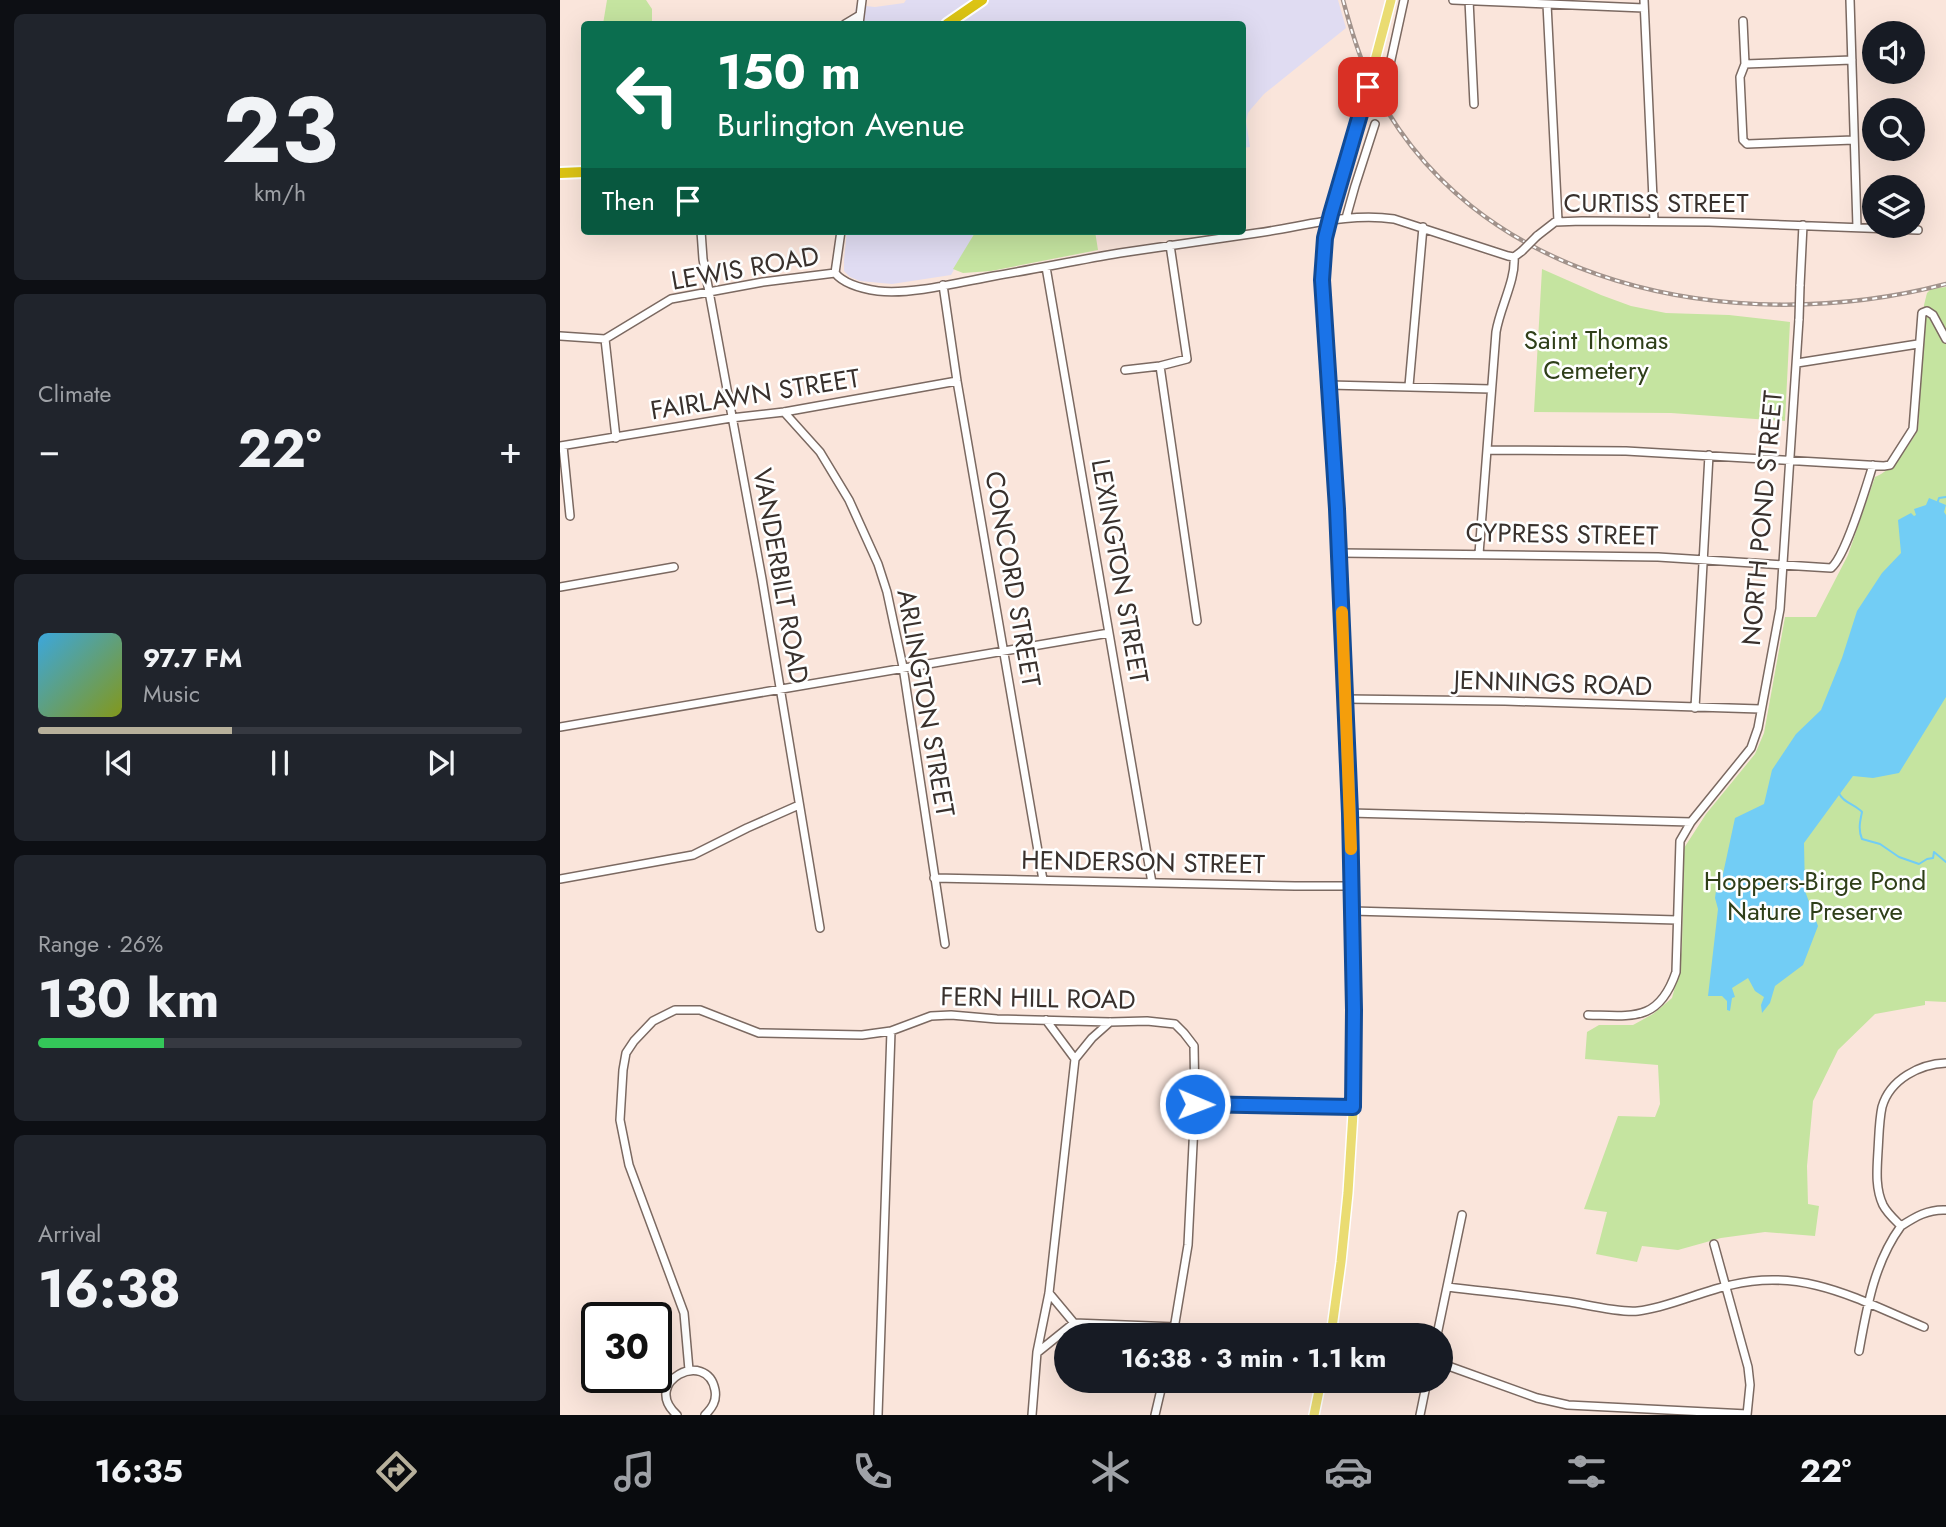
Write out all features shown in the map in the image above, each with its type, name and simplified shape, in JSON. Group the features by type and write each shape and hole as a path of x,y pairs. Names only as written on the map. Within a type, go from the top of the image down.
{"highway":[{"path":"951,21 982,0"},
{"path":"560,173 581,172"}],"main road":[{"path":"1333,1323 1343,1248 1353,1107 1354,1010 1350,813 1339,553 1322,280 1329,220 1391,0"},
{"path":"1314,1415 1319,1393"}],"street":[{"path":"859,21 862,0"},
{"path":"1387,78 1404,0"},
{"path":"1453,0 1644,4 1654,221"},
{"path":"1469,0 1474,104"},
{"path":"1850,0 1857,227"},
{"path":"1547,4 1558,222"},
{"path":"850,21 860,15"},
{"path":"1744,21 1745,64 1740,77 1743,140 1747,144 1854,140"},
{"path":"1745,64 1852,60"},
{"path":"1346,218 1375,124"},
{"path":"1329,220 1389,218 1514,257 1514,270 1498,321 1479,554"},
{"name":"LEWIS ROAD","path":"1246,235 1329,220"},
{"name":"CURTISS STREET","path":"1514,257 1546,227 1558,222 1654,221 1862,227"},
{"name":"NORTH POND STREET","path":"1588,1015 1644,1014 1660,1003 1671,988 1676,972 1681,841 1690,822 1751,748 1780,609 1797,363 1803,225"},
{"path":"1409,386 1423,227"},
{"name":"VANDERBILT ROAD","path":"701,235 703,259 762,579 820,928"},
{"path":"835,273 840,235"},
{"name":"LEWIS ROAD","path":"605,339 670,299 709,290 835,273 839,278 855,285 878,291 894,291 1244,235"},
{"path":"1125,370 1160,366 1187,359 1170,245"},
{"name":"LEXINGTON STREET","path":"1046,267 1152,883"},
{"name":"CONCORD STREET","path":"943,285 957,381 1043,880"},
{"path":"1487,450 1626,451 1890,465 1913,429 1920,315 1924,311 1931,314 1946,339"},
{"path":"560,336 605,339 615,438"},
{"path":"1797,363 1919,344"},
{"path":"1160,366 1197,621"},
{"name":"FAIRLAWN STREET","path":"561,446 731,418 785,412 957,381"},
{"path":"1329,385 1491,389"},
{"name":"ARLINGTON STREET","path":"785,412 820,452 849,500 878,564 887,592 903,667 946,944"},
{"path":"561,446 570,516"},
{"path":"1695,708 1709,455"},
{"name":"CYPRESS STREET","path":"1339,553 1658,557 1831,568 1838,563 1873,465"},
{"path":"560,587 674,567"},
{"path":"560,727 1109,633"},
{"name":"JENNINGS ROAD","path":"1345,699 1760,709"},
{"path":"560,879 693,855 799,806"},
{"path":"1350,813 1690,822"},
{"name":"HENDERSON STREET","path":"934,878 1351,886"},
{"path":"1352,911 1677,920"},
{"name":"FERN HILL ROAD","path":"688,1370 684,1313 629,1165 620,1120 626,1053 653,1021 675,1010 700,1010 759,1033 862,1035 891,1031 931,1016 951,1015 1175,1024 1194,1046 1195,1104 1188,1245 1175,1323"},
{"path":"1046,1020 1075,1059"},
{"path":"1032,1415 1037,1352 1049,1293 1075,1059 1110,1022"},
{"path":"878,1415 891,1031"},
{"path":"1901,1226 1884,1206 1878,1188 1883,1104 1900,1081 1915,1069 1934,1063 1946,1063"},
{"path":"1195,1104 1353,1107"},
{"path":"1859,1351 1874,1279 1891,1240 1901,1226 1920,1214 1937,1209 1946,1210"},
{"path":"1440,1323 1462,1215"},
{"path":"1453,1368 1537,1398 1568,1405 1747,1415 1748,1367 1714,1244"},
{"path":"1448,1287 1637,1311 1725,1286 1762,1279 1801,1281 1832,1289 1924,1326"},
{"path":"1049,1293 1074,1323"},
{"path":"1037,1352 1054,1339"},
{"path":"677,1415 668,1404 667,1387 676,1376 688,1370 705,1374 713,1385 715,1402 705,1415"},
{"path":"1155,1415 1160,1393"},
{"path":"1420,1415 1425,1393"}],"shaded area":[{"path":"906,0 1338,0 1346,28 1264,94 1248,113 1246,121 1246,21 854,21 856,5 875,7 904,3"},
{"path":"1246,121 1250,147 1246,148"},
{"path":"847,235 974,235 951,275 892,284 860,281 844,271"}],"green space":[{"path":"607,0 646,0 652,9 652,21 604,21"},
{"path":"974,235 1096,235 1098,250 991,271 963,273 953,269"},
{"name":"Saint Thomas Cemetery","path":"1542,269 1631,306 1666,313 1729,315 1790,322 1785,421 1671,413 1534,412"},
{"name":"Hoppers-Birge Pond Nature Preserve","path":"1946,287 1946,1002 1925,1001 1925,1005 1875,1014 1838,1050 1813,1101 1807,1166 1808,1204 1819,1206 1815,1236 1765,1232 1721,1238 1678,1250 1642,1246 1637,1262 1596,1254 1607,1212 1584,1209 1618,1116 1655,1117 1660,1104 1658,1065 1585,1059 1587,1032 1599,1025 1633,1025 1653,1014 1672,998 1682,946 1684,848 1706,814 1755,754 1764,733 1785,617 1816,617 1848,555 1875,477 1894,464 1918,430 1924,305 1931,289"}],"water":[{"path":"1929,498 1946,505 1946,697 1899,773 1873,778 1853,776 1804,843 1805,891 1818,926 1803,965 1775,986 1770,1003 1762,1013 1764,997 1755,991 1748,978 1732,988 1735,997 1732,998 1730,1011 1727,1010 1727,1001 1722,996 1708,996 1718,909 1716,891 1723,874 1735,818 1764,804 1772,770 1796,734 1821,710 1857,611 1882,573 1901,553 1898,520 1911,513 1916,515 1914,509 1926,505"}],"waterway":[{"path":"1937,504 1939,498 1946,497"},
{"path":"1839,793 1862,812 1862,839 1880,844 1899,857 1919,864 1933,858 1934,852 1946,862"}],"railway":[{"path":"1343,0 1368,75 1413,148 1471,206 1539,250 1616,280 1697,298 1781,305 1865,300 1946,284"}],"slow traffic":[{"path":"1342,612 1351,849"}],"route":[{"path":"1195,1104 1353,1107 1350,813 1337,509 1322,262 1331,214 1368,87"}]}
